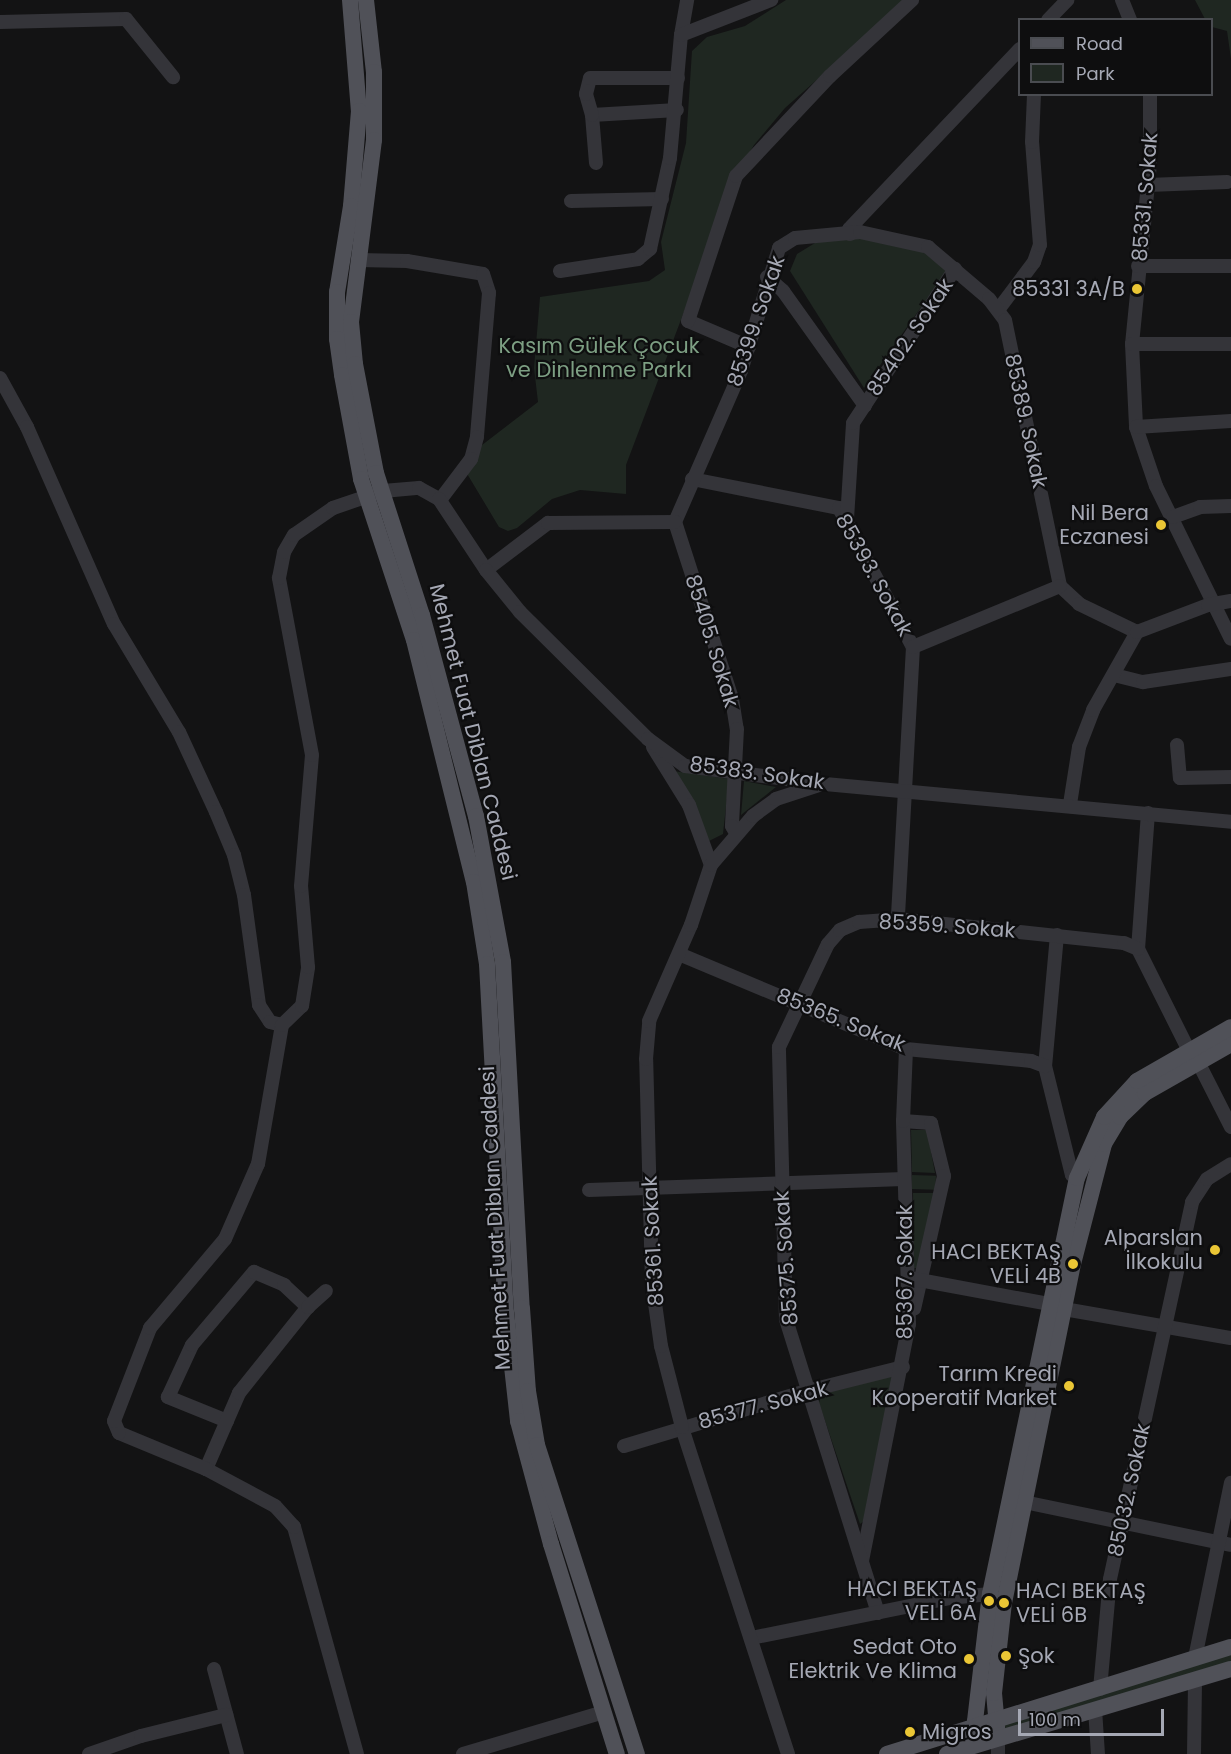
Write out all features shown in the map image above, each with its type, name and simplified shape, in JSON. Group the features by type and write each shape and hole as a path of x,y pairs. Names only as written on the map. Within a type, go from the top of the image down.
{"main road":[{"name":"Mehmet Fuat Diblan Caddesi","path":"350,0 359,111 337,292 337,339 385,542 414,640 474,882 487,964 507,1312 518,1421 550,1544 617,1754"},
{"name":"Mehmet Fuat Diblan Caddesi","path":"366,0 374,72 374,140 351,322 355,364 375,494 422,615 476,816 503,962 522,1308 528,1391 537,1445 637,1754"},
{"path":"978,1744 976,1726 990,1594 1056,1306 1104,1144 1120,1117 1145,1093 1231,1028"},
{"path":"998,1746 996,1661 1077,1178 1104,1117 1137,1081 1193,1055 1231,1044"},
{"path":"887,1754 1231,1647"},
{"path":"947,1754 978,1744 998,1746 1095,1709 1231,1669"}],"street":[{"path":"560,271 638,259 650,249 662,199 677,110 681,35 687,0"},
{"path":"681,35 771,0"},
{"path":"748,347 688,321 736,176 830,76 912,0"},
{"path":"1050,18 1067,0"},
{"path":"1122,0 1129,18"},
{"path":"0,22 126,19 173,77"},
{"path":"850,234 849,229 1018,51"},
{"path":"596,163 592,115 586,93 590,78 678,78"},
{"path":"998,310 1034,262 1040,245 1032,141 1034,96"},
{"name":"85331. Sokak","path":"1150,96 1148,185 1138,266 1132,345 1136,427 1156,486 1216,603 1231,639"},
{"path":"592,115 677,110"},
{"path":"1148,185 1227,182"},
{"path":"572,201 662,199"},
{"name":"85399. Sokak","path":"675,522 748,347 767,278 779,248 795,238 860,232 928,247 998,310"},
{"path":"357,1754 294,1527 275,1506 206,1469 119,1433 114,1421 150,1328 225,1239 258,1164 282,1025 302,1006 308,968 301,886 312,755 279,578 285,552 294,535 333,508 375,494 419,488 440,500 471,459 477,437 489,293 483,274 407,261 358,260"},
{"path":"1138,266 1231,266"},
{"name":"85402. Sokak","path":"846,519 854,423 955,269"},
{"path":"767,278 783,291 865,406"},
{"name":"85389. Sokak","path":"998,310 1005,320 1060,586"},
{"path":"1132,345 1231,344"},
{"path":"0,378 27,427 114,624 179,732 216,812 234,855 244,895 260,1005 270,1022 282,1025"},
{"path":"1136,427 1231,422"},
{"name":"85393. Sokak","path":"692,479 839,508 913,647 903,789 898,919"},
{"name":"85383. Sokak","path":"440,500 486,570 520,612 648,739 685,766 825,784 1070,804 1231,822"},
{"path":"1173,517 1200,507 1231,506"},
{"path":"486,570 548,524 675,522"},
{"name":"85405. Sokak","path":"675,522 732,699 737,729 732,826 736,833"},
{"path":"913,647 1060,586 1079,604 1137,632"},
{"path":"1070,804 1079,747 1093,710 1137,632 1216,603 1231,601"},
{"path":"1114,675 1143,682 1231,669"},
{"path":"648,739 689,805 711,865"},
{"path":"1177,745 1180,778 1231,777"},
{"name":"85361. Sokak","path":"788,1754 682,1427 661,1346 652,1282 649,1187 649,1021 678,954 711,865 736,833 776,799 825,784"},
{"path":"1148,813 1138,949 1231,1127"},
{"name":"85359. Sokak","path":"801,1004 828,944 840,930 859,921 898,919 1124,943 1138,949"},
{"path":"1057,935 1045,1066 1072,1175 1077,1178"},
{"name":"85365. Sokak","path":"678,954 906,1049 1031,1061 1045,1066"},
{"name":"85375. Sokak","path":"801,1004 779,1047 786,1319 878,1613"},
{"name":"85367. Sokak","path":"862,1563 903,1367 916,1279 904,1179 903,1121 906,1049"},
{"path":"903,1121 931,1123 944,1176 916,1279 1231,1338"},
{"name":"85032. Sokak","path":"1100,1689 1103,1629 1122,1521 1192,1202 1207,1179 1231,1164"},
{"path":"589,1190 904,1179"},
{"path":"227,1421 168,1397 192,1345 254,1272 284,1285 308,1307"},
{"path":"206,1469 239,1393 308,1307 326,1291"},
{"name":"85377. Sokak","path":"624,1446 682,1427 903,1367"},
{"path":"1195,1658 1225,1543 1231,1483"},
{"path":"1024,1502 1225,1543"},
{"path":"752,1638 990,1594"},
{"path":"214,1669 237,1754"},
{"path":"1194,1754 1195,1679"},
{"path":"1095,1709 1098,1754"},
{"path":"463,1754 604,1712"},
{"path":"89,1754 141,1736 226,1715"}],"green space":[{"name":"Kasım Gülek Çocuk ve Dinlenme Parkı","path":"786,0 907,0 785,108 754,145 735,177 626,465 626,494 580,490 552,499 517,528 508,531 499,527 460,462 538,402 534,368 540,297 649,281 665,270 661,242 686,143 692,51 707,37 745,26"},
{"path":"1195,0 1231,0 1231,59 1227,31 1213,27 1213,18 1204,18"},
{"path":"849,236 928,250 948,269 864,388 790,271 797,254 815,243"},
{"path":"673,771 729,779 723,834 709,841"},
{"path":"744,781 776,787 741,815"},
{"path":"911,1130 927,1130 935,1173 912,1172"},
{"path":"912,1175 936,1176 935,1190 912,1189"},
{"path":"913,1193 935,1193 918,1268 914,1268"},
{"path":"896,1375 864,1521 860,1524 819,1403 821,1394"},
{"path":"1231,1653 1231,1663 1006,1729 1004,1723"}],"place":[{"name":"85331 3A/B","path":"1137,289"},
{"name":"Nil Bera Eczanesi","path":"1161,525"},
{"name":"Alparslan İlkokulu","path":"1215,1250"},
{"name":"HACI BEKTAŞ VELİ 4B","path":"1073,1264"},
{"name":"Tarım Kredi Kooperatif Market","path":"1069,1386"},
{"name":"HACI BEKTAŞ VELİ 6A","path":"989,1601"},
{"name":"HACI BEKTAŞ VELİ 6B","path":"1004,1603"},
{"name":"Şok","path":"1006,1656"},
{"name":"Sedat Oto Elektrik Ve Klima","path":"969,1659"},
{"name":"Migros","path":"910,1732"}]}
